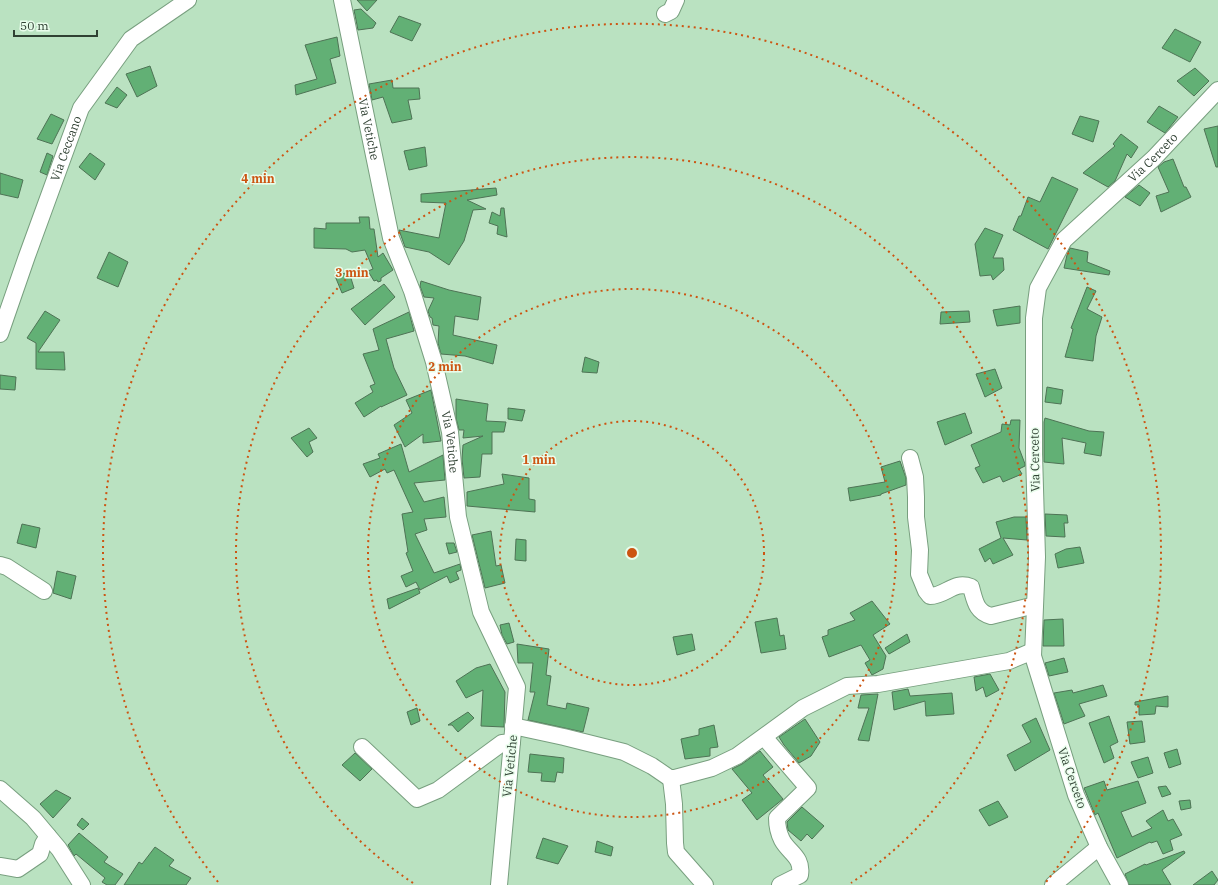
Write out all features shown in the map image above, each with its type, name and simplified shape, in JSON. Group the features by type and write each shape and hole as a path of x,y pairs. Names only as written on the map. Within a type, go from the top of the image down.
{"street":[{"name":"Via Ceccano","path":"0,334 81,108 132,39 188,0"},
{"name":"Via Vetiche","path":"342,0 391,238 412,291 434,362 450,432 458,517 481,612 517,687 498,885"},
{"path":"665,14 671,11 676,0"},
{"name":"Via Cerceto","path":"1120,885 1099,847 1076,796 1033,656 1036,509 1034,447 1034,318 1038,288 1064,240 1154,158 1218,90"},
{"path":"910,458 916,497 916,517 920,550 919,574 926,591 930,596 936,596 956,586 965,585 971,588 979,610 991,616 1035,605"},
{"path":"0,565 7,567 44,591"},
{"path":"671,779 712,768 737,756 803,708 847,686 878,684 1009,661 1033,652"},
{"path":"362,746 417,799 438,790 513,734 564,737 624,752 652,766 671,779 674,804 676,852 705,885"},
{"path":"764,737 808,788 777,818 777,829 782,840 799,861 801,868 800,875 780,885"},
{"path":"0,789 34,818 59,849 82,885"},
{"path":"0,866 18,869 40,854 43,844 48,836"},
{"path":"1053,885 1099,847"}],"building":[{"path":"357,0 377,0 367,11"},
{"path":"361,9 376,23 373,28 358,30 354,10"},
{"path":"399,16 421,24 412,41 390,32"},
{"path":"1175,29 1201,42 1190,62 1162,48"},
{"path":"337,37 340,56 330,59 336,83 296,95 295,85 317,79 305,45"},
{"path":"150,66 157,86 137,97 126,74"},
{"path":"1195,68 1209,81 1194,96 1177,81"},
{"path":"392,80 393,88 419,88 420,99 408,100 412,119 392,123 383,97 372,100 369,84"},
{"path":"117,87 127,95 117,108 105,103"},
{"path":"1159,106 1178,117 1165,133 1147,122"},
{"path":"51,114 64,120 52,144 37,139"},
{"path":"1080,116 1099,121 1093,142 1072,134"},
{"path":"1218,126 1218,167 1216,167 1204,129"},
{"path":"1121,134 1138,147 1131,158 1127,154 1115,181 1108,187 1083,173 1115,146 1113,144"},
{"path":"425,147 427,166 409,170 404,151"},
{"path":"47,153 53,156 47,175 40,172"},
{"path":"90,153 105,164 95,180 79,167"},
{"path":"1173,159 1184,187 1186,187 1191,197 1161,212 1156,196 1169,192 1158,167 1164,162"},
{"path":"0,173 23,180 18,198 0,194"},
{"path":"1052,177 1078,189 1048,249 1013,230 1019,216 1021,216 1028,197 1040,202"},
{"path":"1139,185 1150,193 1140,206 1125,197"},
{"path":"496,188 497,195 467,200 486,209 473,210 464,241 449,265 429,252 405,247 399,230 439,238 446,203 421,202 421,194"},
{"path":"501,208 504,208 507,237 497,234 498,226 489,223 492,212 500,216"},
{"path":"359,217 369,217 370,229 374,229 378,257 383,253 393,270 381,278 381,281 378,282 377,280 374,281 368,271 373,269 365,250 352,252 346,249 314,248 314,228 326,229 326,223 360,223"},
{"path":"985,228 1003,235 993,258 1003,258 1004,270 993,280 991,275 980,276 975,244"},
{"path":"1070,248 1088,252 1087,262 1110,271 1109,275 1064,268"},
{"path":"109,252 128,262 118,287 97,278"},
{"path":"349,272 354,288 342,293 335,276"},
{"path":"421,281 449,290 481,297 478,320 455,316 453,335 497,345 493,364 465,356 441,354 438,343 439,326 433,325 432,318 430,317 428,311 434,298 424,297 420,286"},
{"path":"384,284 395,297 365,325 351,309"},
{"path":"1087,287 1096,291 1087,309 1102,317 1096,336 1093,361 1065,357 1073,329 1071,328"},
{"path":"1020,306 1020,323 997,326 993,310"},
{"path":"45,311 60,320 38,352 64,352 65,370 36,369 36,343 27,338"},
{"path":"969,311 970,322 940,324 941,312"},
{"path":"409,312 414,331 386,339 394,368 407,395 381,406 364,417 355,403 373,392 370,386 375,384 363,354 379,350 373,329"},
{"path":"585,357 599,362 597,373 582,372"},
{"path":"995,369 1002,388 985,397 976,374"},
{"path":"0,375 16,377 15,390 0,389"},
{"path":"1047,387 1063,390 1061,404 1045,402"},
{"path":"431,390 441,441 423,443 423,434 405,447 394,425 412,413 406,400"},
{"path":"456,399 488,404 486,421 506,422 504,432 492,432 492,454 482,454 480,477 464,478 462,459 463,445 483,436 463,438 464,430 459,430 456,418"},
{"path":"508,408 525,410 522,421 508,419"},
{"path":"965,413 972,433 945,445 937,422"},
{"path":"1045,418 1089,431 1104,432 1101,456 1084,453 1086,443 1062,438 1064,464 1044,462"},
{"path":"1011,420 1020,420 1019,448 1025,464 1025,466 1019,469 1022,474 1003,482 1000,476 983,483 975,468 980,466 971,445 1001,432 1002,424 1010,425"},
{"path":"309,428 317,438 309,442 313,452 307,457 291,438"},
{"path":"401,444 409,472 443,455 445,480 414,483 424,502 444,497 446,517 424,519 427,530 415,534 434,573 460,564 461,570 456,572 459,579 450,583 447,576 420,590 416,582 406,587 401,576 413,571 406,553 408,552 402,514 413,512 394,470 387,473 385,469 370,477 363,464 380,458 378,454"},
{"path":"900,461 906,478 906,485 881,495 850,501 848,488 885,482 881,467"},
{"path":"502,474 529,478 529,499 535,500 535,512 467,506 467,492 504,484"},
{"path":"1045,514 1067,515 1068,523 1064,523 1065,537 1046,536"},
{"path":"1014,517 1026,517 1027,540 1003,538 1013,555 993,564 990,558 985,562 979,549 1001,538 996,522"},
{"path":"22,524 40,528 36,548 17,543"},
{"path":"491,531 496,566 501,565 505,583 485,588 472,535"},
{"path":"516,539 526,540 526,561 515,560"},
{"path":"446,543 454,543 457,552 449,554"},
{"path":"1080,547 1084,563 1058,568 1055,554 1066,549"},
{"path":"57,571 76,576 71,599 53,593"},
{"path":"418,588 420,593 389,609 387,599"},
{"path":"872,601 890,624 873,635 886,656 883,669 872,675 865,663 870,660 861,645 829,657 822,637 828,635 828,630 855,620 850,613"},
{"path":"777,618 780,636 784,635 786,649 761,653 755,622"},
{"path":"1063,619 1064,646 1043,646 1044,620"},
{"path":"509,623 514,642 507,644 502,635 500,625"},
{"path":"692,634 695,650 677,655 673,637"},
{"path":"907,634 910,642 889,654 885,648"},
{"path":"517,644 549,649 546,675 551,676 547,705 566,709 567,703 589,708 583,732 528,720 535,692 530,692 533,663 518,663"},
{"path":"1064,658 1068,672 1049,676 1045,663"},
{"path":"490,664 505,692 504,727 481,726 483,690 466,698 456,681 476,668"},
{"path":"990,674 999,690 986,697 983,687 976,691 974,677"},
{"path":"1103,685 1107,696 1079,704 1085,716 1064,724 1054,693 1072,690 1073,693"},
{"path":"908,689 910,696 952,693 954,714 926,716 925,701 894,710 892,692"},
{"path":"878,694 869,741 858,740 869,708 858,708 861,695"},
{"path":"1168,696 1168,707 1156,706 1155,714 1139,715 1139,705 1135,705 1135,702"},
{"path":"417,708 420,721 411,725 407,712"},
{"path":"468,712 474,718 458,732 452,725 448,725"},
{"path":"1109,716 1118,742 1110,746 1114,758 1104,763 1089,723"},
{"path":"1036,718 1050,750 1015,771 1007,755 1031,742 1022,725"},
{"path":"805,719 820,742 811,756 799,763 779,737"},
{"path":"1142,721 1145,742 1130,744 1127,722"},
{"path":"714,725 718,747 710,748 710,756 685,759 681,739 699,735 699,729"},
{"path":"1177,749 1181,764 1169,768 1164,753"},
{"path":"760,751 773,767 763,775 783,799 757,820 742,800 752,793 732,769 742,764"},
{"path":"355,753 372,769 360,781 342,765"},
{"path":"530,754 564,758 563,773 557,772 555,782 541,781 542,773 528,772"},
{"path":"1148,757 1153,773 1138,778 1131,762"},
{"path":"1104,781 1107,790 1138,781 1146,803 1121,812 1132,837 1152,828 1146,821 1163,810 1168,821 1173,819 1182,835 1170,840 1173,850 1163,854 1157,841 1150,842 1117,858 1098,813 1095,815 1084,788"},
{"path":"1166,786 1171,794 1162,797 1158,787"},
{"path":"56,790 71,798 53,818 40,804"},
{"path":"1190,800 1191,808 1181,810 1179,801"},
{"path":"998,801 1008,817 989,826 979,810"},
{"path":"802,807 824,826 812,839 807,834 801,841 788,830 787,822"},
{"path":"82,818 89,824 83,830 77,825"},
{"path":"79,833 108,857 104,862 123,874 115,885 107,885 102,882 105,878 76,854 74,856 68,845"},
{"path":"543,838 568,846 558,864 536,858"},
{"path":"597,841 613,847 611,856 595,852"},
{"path":"155,847 174,860 169,866 191,878 186,885 124,885 139,862 142,864"},
{"path":"1184,851 1185,853 1162,870 1171,885 1129,885 1125,874 1145,864 1146,865"},
{"path":"1212,871 1218,880 1214,885 1193,885"}]}
